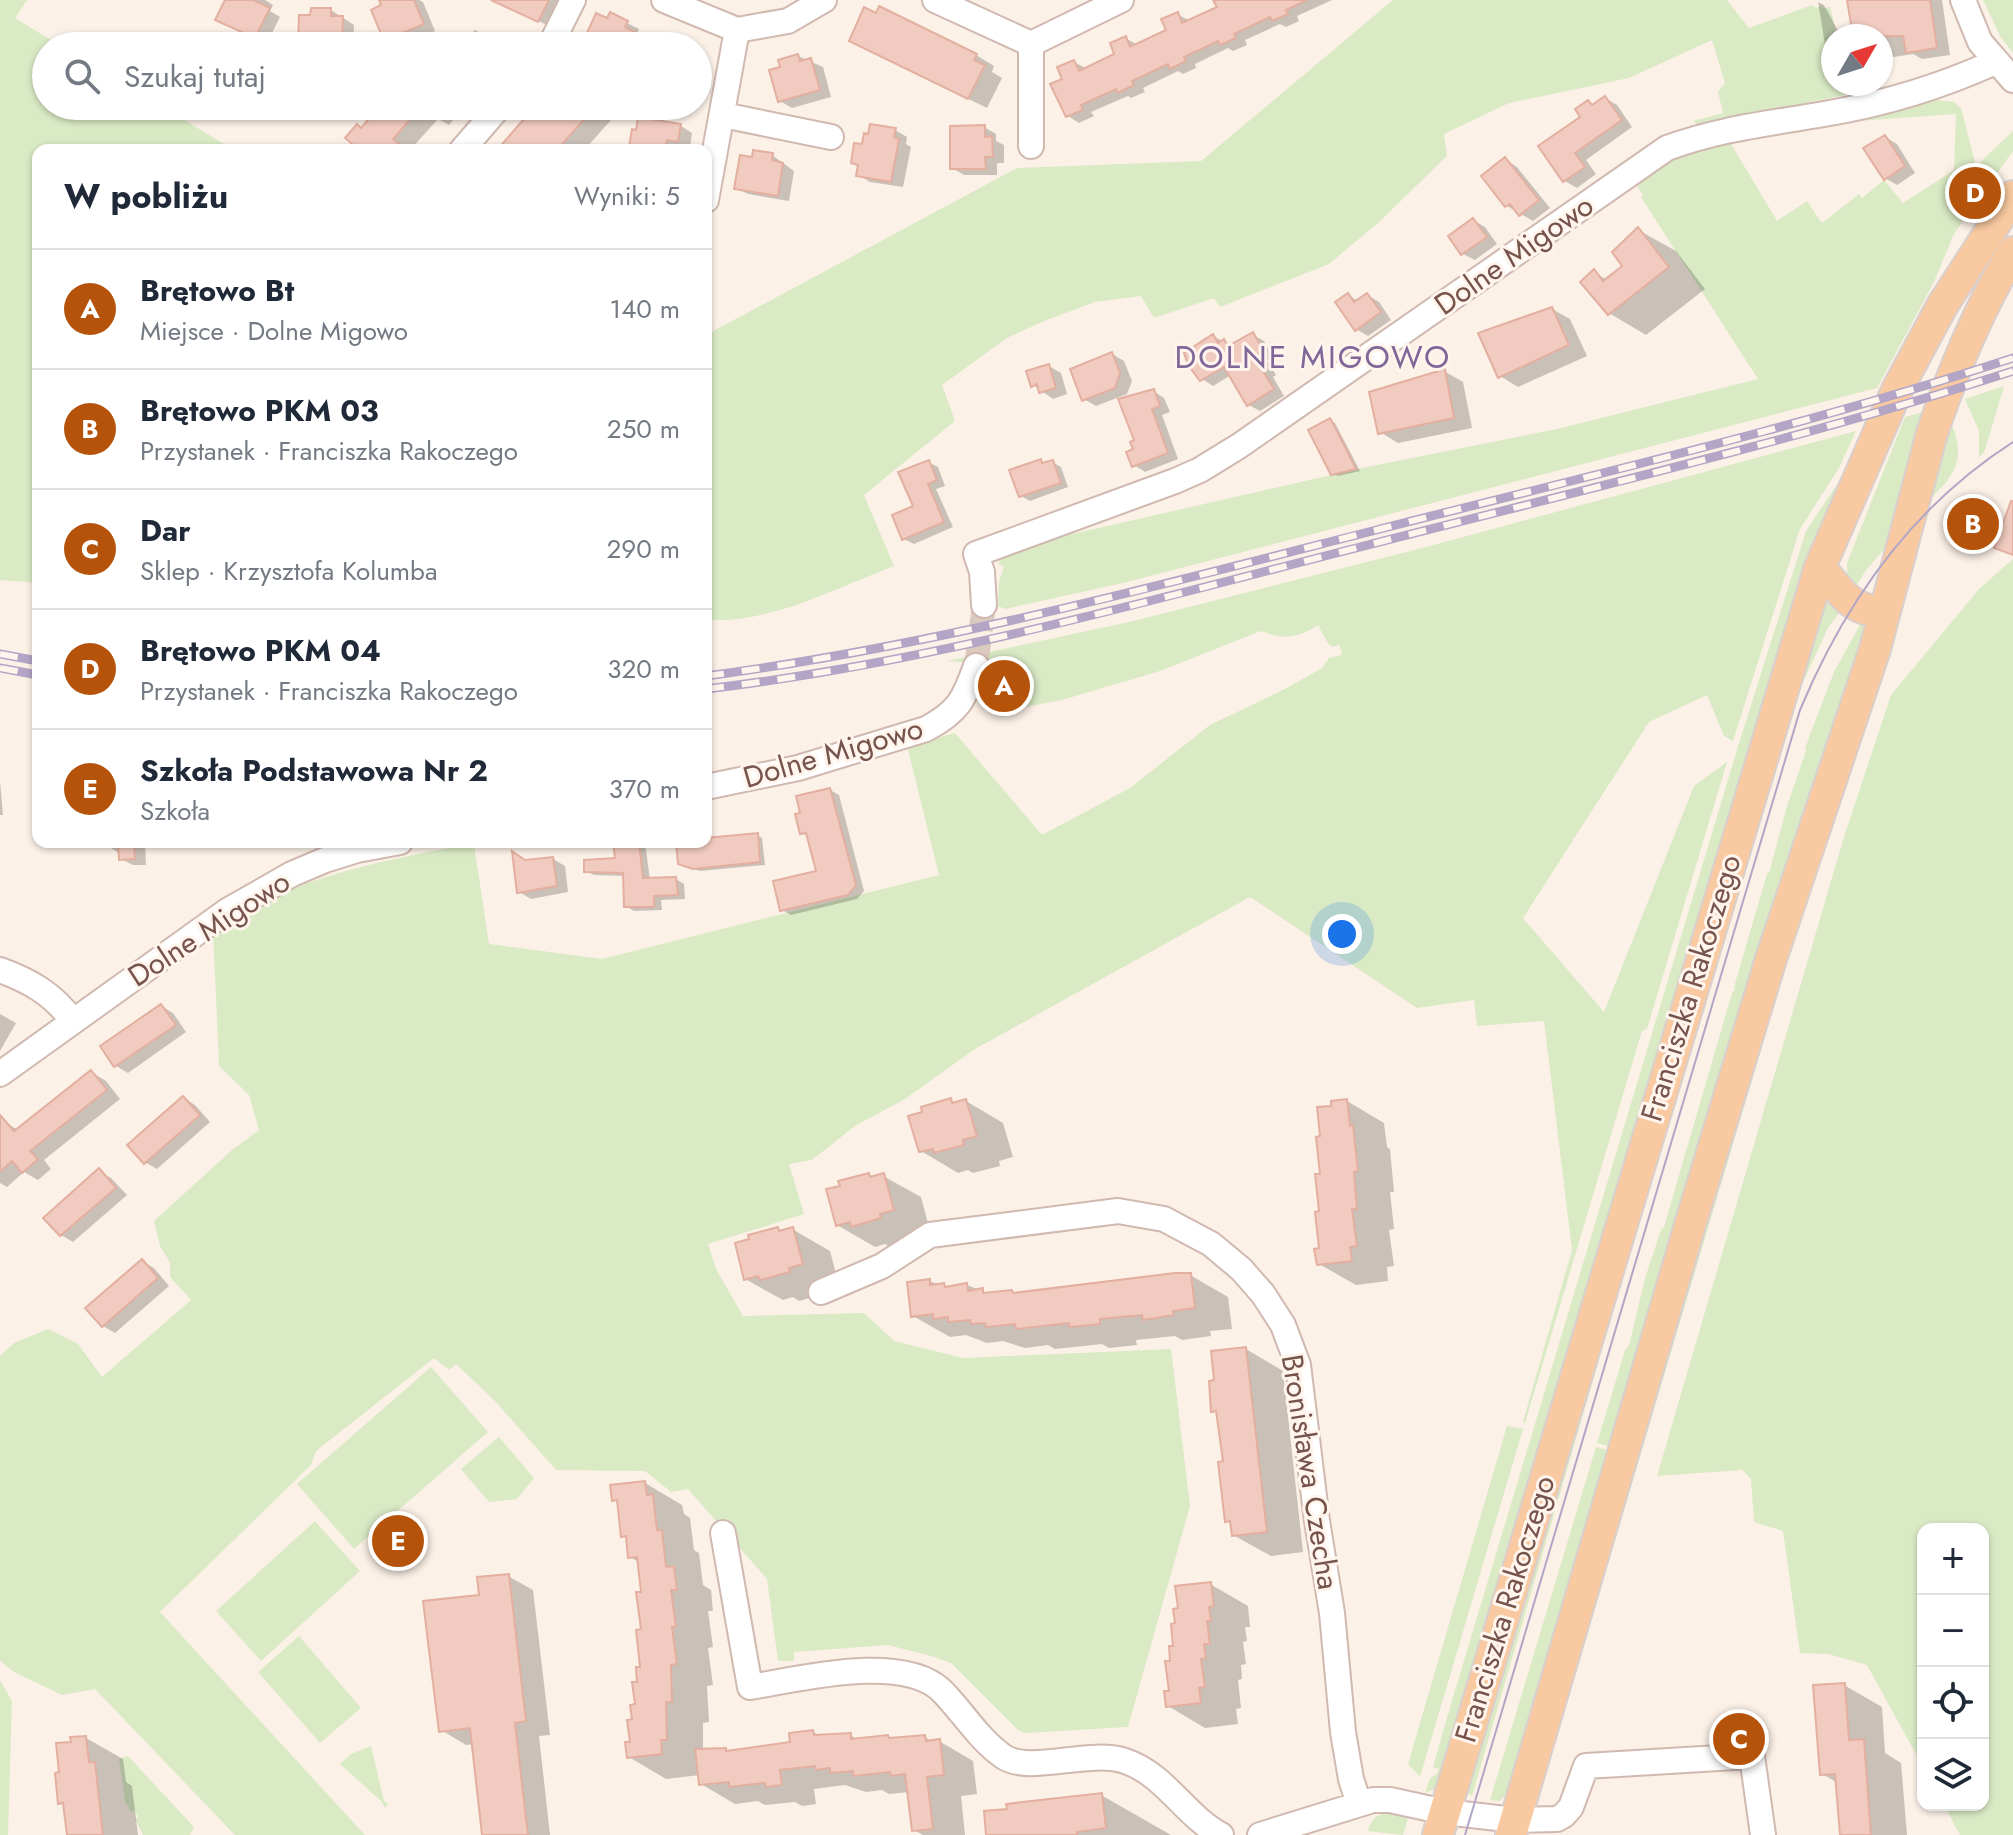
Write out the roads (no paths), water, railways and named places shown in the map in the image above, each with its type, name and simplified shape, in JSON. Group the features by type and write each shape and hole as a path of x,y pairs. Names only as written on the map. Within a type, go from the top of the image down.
{"main road":[{"name":"Franciszka Rakoczego","path":"1441,1823 1820,567 1897,390 1942,306 2013,196"},
{"path":"1513,1828 1748,1033 1858,706 1932,433 1944,398 1997,279 2013,252"},
{"path":"1820,567 1846,598 1866,612 1884,611"}],"street":[{"path":"557,32 573,0"},
{"path":"664,0 737,30 788,21 824,0"},
{"path":"935,0 1031,44"},
{"path":"1031,44 1121,0"},
{"path":"1963,0 1980,42 2013,80"},
{"path":"712,170 737,30"},
{"path":"1031,44 1031,146"},
{"name":"Dolne Migowo","path":"984,605 982,572 976,554 1164,485 1208,465 1667,148 1718,131 1892,100 1953,82 1995,62"},
{"path":"723,115 831,137"},
{"path":"467,144 488,120"},
{"name":"Dolne Migowo","path":"712,786 798,768 926,729 943,720 960,705 976,666"},
{"name":"Dolne Migowo","path":"0,1074 216,917 292,874 368,848"},
{"path":"0,970 47,992 72,1020"},
{"name":"Bronisława Czecha","path":"821,1292 882,1266 930,1235 1118,1211 1164,1219 1211,1244 1241,1269 1263,1294 1283,1325 1298,1365 1332,1613 1343,1732 1359,1804"},
{"path":"723,1533 750,1687 853,1672 911,1674 939,1689 1004,1756 1028,1763 1107,1756 1126,1761 1146,1771 1221,1835"},
{"path":"1260,1835 1359,1804 1390,1800 1441,1823 1513,1828 1564,1815 1577,1795 1586,1766 1752,1756 1763,1835"}],"tunnel":[{"path":"976,666 984,605"}],"tram line":[{"path":"1465,1835 1800,710 1838,632 1886,560 1944,496 1977,467 2013,442"}],"railway":[{"path":"712,675 877,648 1129,593 1777,428 2013,358"},
{"path":"712,688 871,664 1035,629 1606,485 1769,442 2013,371"},
{"path":"0,654 32,660"},
{"path":"0,668 32,674"}],"place":[{"name":"Brętowo PKM 04","path":"1975,193"},
{"name":"Brętowo PKM 03","path":"1973,524"},
{"name":"Brętowo Bt","path":"1004,686"},
{"name":"Szkoła Podstawowa Nr 2","path":"398,1541"},
{"name":"Dar","path":"1739,1739"}],"district":[{"name":"DOLNE MIGOWO","path":"1313,357"}]}
